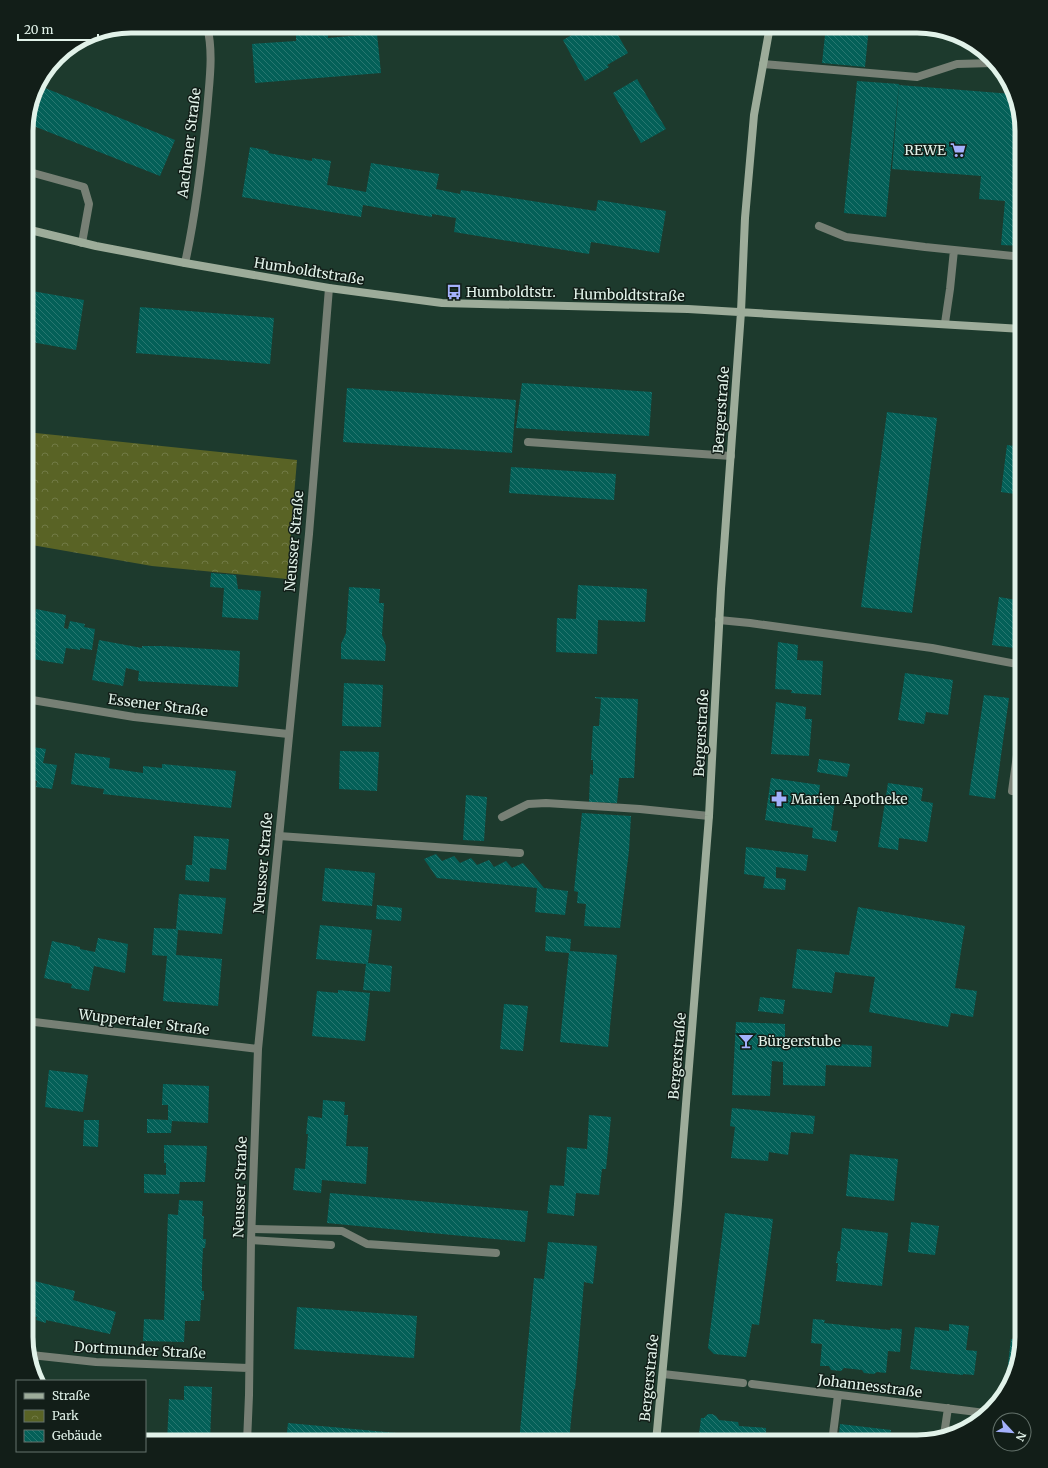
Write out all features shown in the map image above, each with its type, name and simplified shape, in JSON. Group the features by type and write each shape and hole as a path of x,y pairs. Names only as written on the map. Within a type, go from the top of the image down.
{"street":[{"name":"Aachener Straße","path":"185,263 190,243 204,141 211,61 208,33"},
{"name":"Bergerstraße","path":"657,1435 678,1204 709,816 719,620 741,312 743,245 752,131 767,33"},
{"path":"763,64 917,77 957,64 987,63"},
{"path":"33,173 84,188 89,204 82,242"},
{"path":"819,226 846,237 1015,257"},
{"name":"Humboldtstraße","path":"33,231 185,263 329,288 442,303 688,309 1015,329"},
{"path":"945,324 954,250"},
{"name":"Neusser Straße","path":"246,1435 249,1395 248,1368 251,1240 258,1049 309,534 329,288"},
{"path":"528,442 731,456"},
{"path":"719,620 932,648 1015,664"},
{"name":"Essener Straße","path":"33,700 134,717 288,734"},
{"path":"1012,791 1015,769"},
{"path":"502,817 528,804 546,803 640,809 709,816"},
{"path":"279,836 520,853"},
{"name":"Wuppertaler Straße","path":"33,1022 258,1049"},
{"path":"252,1229 342,1232 367,1244 496,1253"},
{"path":"251,1240 331,1245"},
{"name":"Dortmunder Straße","path":"35,1355 96,1362 248,1368"},
{"path":"663,1374 743,1383"},
{"name":"Johannesstraße","path":"752,1384 980,1412"},
{"path":"833,1435 838,1395"},
{"path":"945,1431 948,1408"}],"green space":[{"path":"33,433 297,460 287,579 152,566 33,545"}],"building":[{"path":"328,33 328,38 361,35 361,33 377,34 381,73 255,83 252,44 296,41 296,35"},
{"path":"575,33 617,33 628,53 607,65 609,67 585,81 563,40"},
{"path":"825,33 868,33 865,67 822,63"},
{"path":"637,79 666,129 641,143 613,93"},
{"path":"857,81 899,84 886,217 844,213"},
{"name":"REWE","path":"899,85 1008,94 1014,118 1013,130 1015,131 1015,246 1001,245 1005,201 979,199 981,176 892,169"},
{"path":"45,88 175,140 160,176 33,126 34,116"},
{"path":"250,147 269,151 268,153 312,161 312,158 331,161 327,185 366,192 371,163 439,174 436,189 460,194 461,190 596,211 598,200 666,211 659,253 591,242 589,254 454,232 456,218 432,214 432,217 363,205 361,217 242,197"},
{"path":"33,291 84,300 76,350 33,342"},
{"path":"140,307 274,318 270,364 136,353"},
{"path":"522,383 652,392 649,436 516,428"},
{"path":"347,388 516,400 512,453 343,442"},
{"path":"887,412 937,418 912,613 861,607"},
{"path":"1007,445 1015,446 1015,494 1001,492"},
{"path":"511,467 616,474 614,500 509,493"},
{"path":"211,573 236,575 238,589 261,591 258,620 222,617 224,588 210,587"},
{"path":"578,585 647,589 645,622 598,620 597,654 556,652 557,618 576,619"},
{"path":"349,587 380,589 379,603 384,603 382,635 386,646 385,661 341,659 341,644 346,633"},
{"path":"999,597 1015,600 1015,648 992,645"},
{"path":"36,609 66,615 64,628 68,629 70,621 85,624 84,627 95,629 92,650 66,648 63,664 33,659 33,624"},
{"path":"99,640 142,648 142,646 162,646 240,651 238,687 138,681 139,671 126,668 123,686 92,680"},
{"path":"778,642 798,645 797,660 823,661 821,695 791,693 792,690 775,689"},
{"path":"905,673 953,680 948,715 926,712 924,724 898,720"},
{"path":"344,683 383,685 381,727 342,726"},
{"path":"984,695 1009,698 995,799 969,795"},
{"path":"595,697 638,699 634,778 619,778 617,803 589,802 590,774 593,775 593,760 591,760 593,726 599,726 601,699"},
{"path":"776,702 806,707 805,719 812,719 809,756 771,754"},
{"path":"33,747 46,749 43,763 57,765 52,789 36,787 37,781 33,780"},
{"path":"340,751 379,752 377,791 339,789"},
{"path":"75,753 110,758 109,768 143,773 143,766 162,768 162,764 236,771 231,808 103,794 104,789 71,784"},
{"path":"819,759 850,764 847,777 817,772"},
{"path":"771,778 820,785 818,799 835,802 831,830 838,831 836,842 812,838 813,828 765,820"},
{"path":"888,783 923,788 921,801 933,803 927,842 899,838 898,850 878,847"},
{"path":"466,795 487,797 484,841 463,840"},
{"path":"582,813 631,816 629,850 620,928 584,926 586,904 577,903 578,892 574,891"},
{"path":"194,836 229,839 226,870 210,868 209,882 185,880 186,865 192,865"},
{"path":"746,847 808,855 806,871 776,867 776,878 786,879 785,890 763,888 765,877 744,874"},
{"path":"436,854 442,861 454,856 460,863 471,858 477,865 489,860 494,867 506,861 512,868 523,863 544,888 568,891 565,915 535,912 537,888 437,878 424,859"},
{"path":"325,868 375,873 372,906 322,901"},
{"path":"179,894 226,898 222,934 178,930 176,955 222,959 218,1006 163,1001 167,956 152,955 154,928 176,929"},
{"path":"377,905 402,908 401,921 376,919"},
{"path":"858,907 965,926 955,988 977,991 973,1017 951,1013 948,1027 869,1012 875,977 835,972 832,993 792,988 797,949 849,955"},
{"path":"320,925 372,930 368,963 392,966 390,992 363,990 366,964 316,959"},
{"path":"546,936 571,939 570,951 617,955 608,1047 560,1042 569,953 545,951"},
{"path":"98,938 128,944 125,973 94,966 89,991 71,988 72,984 44,978 52,941 95,952"},
{"path":"338,990 370,993 365,1041 312,1036 317,991 338,993"},
{"path":"760,997 785,1000 783,1014 758,1011"},
{"path":"504,1004 528,1006 523,1051 500,1049"},
{"path":"736,1022 785,1024 785,1041 872,1046 871,1067 826,1065 825,1086 783,1085 783,1062 772,1061 770,1096 732,1095"},
{"path":"49,1070 88,1075 83,1112 45,1107"},
{"path":"163,1084 209,1086 208,1123 172,1121 171,1133 147,1133 147,1119 168,1120 168,1105 162,1105"},
{"path":"323,1100 345,1102 344,1115 348,1115 346,1146 368,1147 366,1184 322,1180 321,1193 293,1190 295,1168 305,1169 308,1116 322,1118"},
{"path":"732,1108 815,1116 813,1134 791,1132 788,1155 769,1152 768,1161 731,1158 735,1127 730,1126"},
{"path":"589,1115 611,1117 606,1169 602,1169 599,1195 576,1193 574,1216 547,1213 550,1185 564,1186 567,1147 587,1149"},
{"path":"84,1120 99,1120 98,1147 83,1146"},
{"path":"164,1145 207,1146 205,1182 180,1182 179,1194 144,1193 144,1174 166,1175"},
{"path":"850,1154 898,1159 894,1201 846,1196"},
{"path":"330,1193 528,1211 525,1242 327,1223"},
{"path":"179,1200 203,1201 203,1239 206,1239 205,1248 203,1248 202,1269 202,1291 204,1291 204,1300 201,1300 200,1321 185,1321 184,1342 143,1341 144,1319 164,1320 168,1214 178,1215"},
{"path":"725,1213 773,1219 759,1325 752,1324 746,1357 714,1354 708,1348"},
{"path":"911,1222 939,1226 935,1255 908,1252"},
{"path":"842,1228 888,1233 882,1286 836,1281 838,1263 836,1263 838,1251 840,1251"},
{"path":"548,1242 597,1246 593,1284 584,1282 570,1435 520,1435 534,1278 544,1279"},
{"path":"33,1281 75,1291 73,1300 116,1312 110,1334 46,1320 46,1323 36,1320 37,1317 33,1316"},
{"path":"297,1307 417,1316 414,1358 294,1349"},
{"path":"813,1319 825,1320 824,1323 890,1330 891,1328 902,1329 900,1352 888,1351 886,1373 864,1373 862,1370 844,1368 841,1371 831,1370 829,1366 820,1366 822,1344 811,1343"},
{"path":"949,1324 969,1326 966,1350 977,1351 974,1375 910,1369 915,1327 949,1331"},
{"path":"1011,1339 1015,1339 1012,1362 1006,1377"},
{"path":"184,1386 212,1387 210,1435 167,1435 169,1399 184,1400"},
{"path":"708,1414 712,1414 719,1420 738,1422 739,1426 766,1428 766,1435 699,1435 701,1418 704,1418"},
{"path":"288,1423 408,1434 408,1435 287,1435"},
{"path":"840,1424 891,1430 890,1435 839,1435"}],"place":[{"name":"REWE","path":"958,150"},
{"name":"Humboldtstr.","path":"454,292"},
{"name":"Marien Apotheke","path":"779,799"},
{"name":"Bürgerstube","path":"746,1041"}]}
